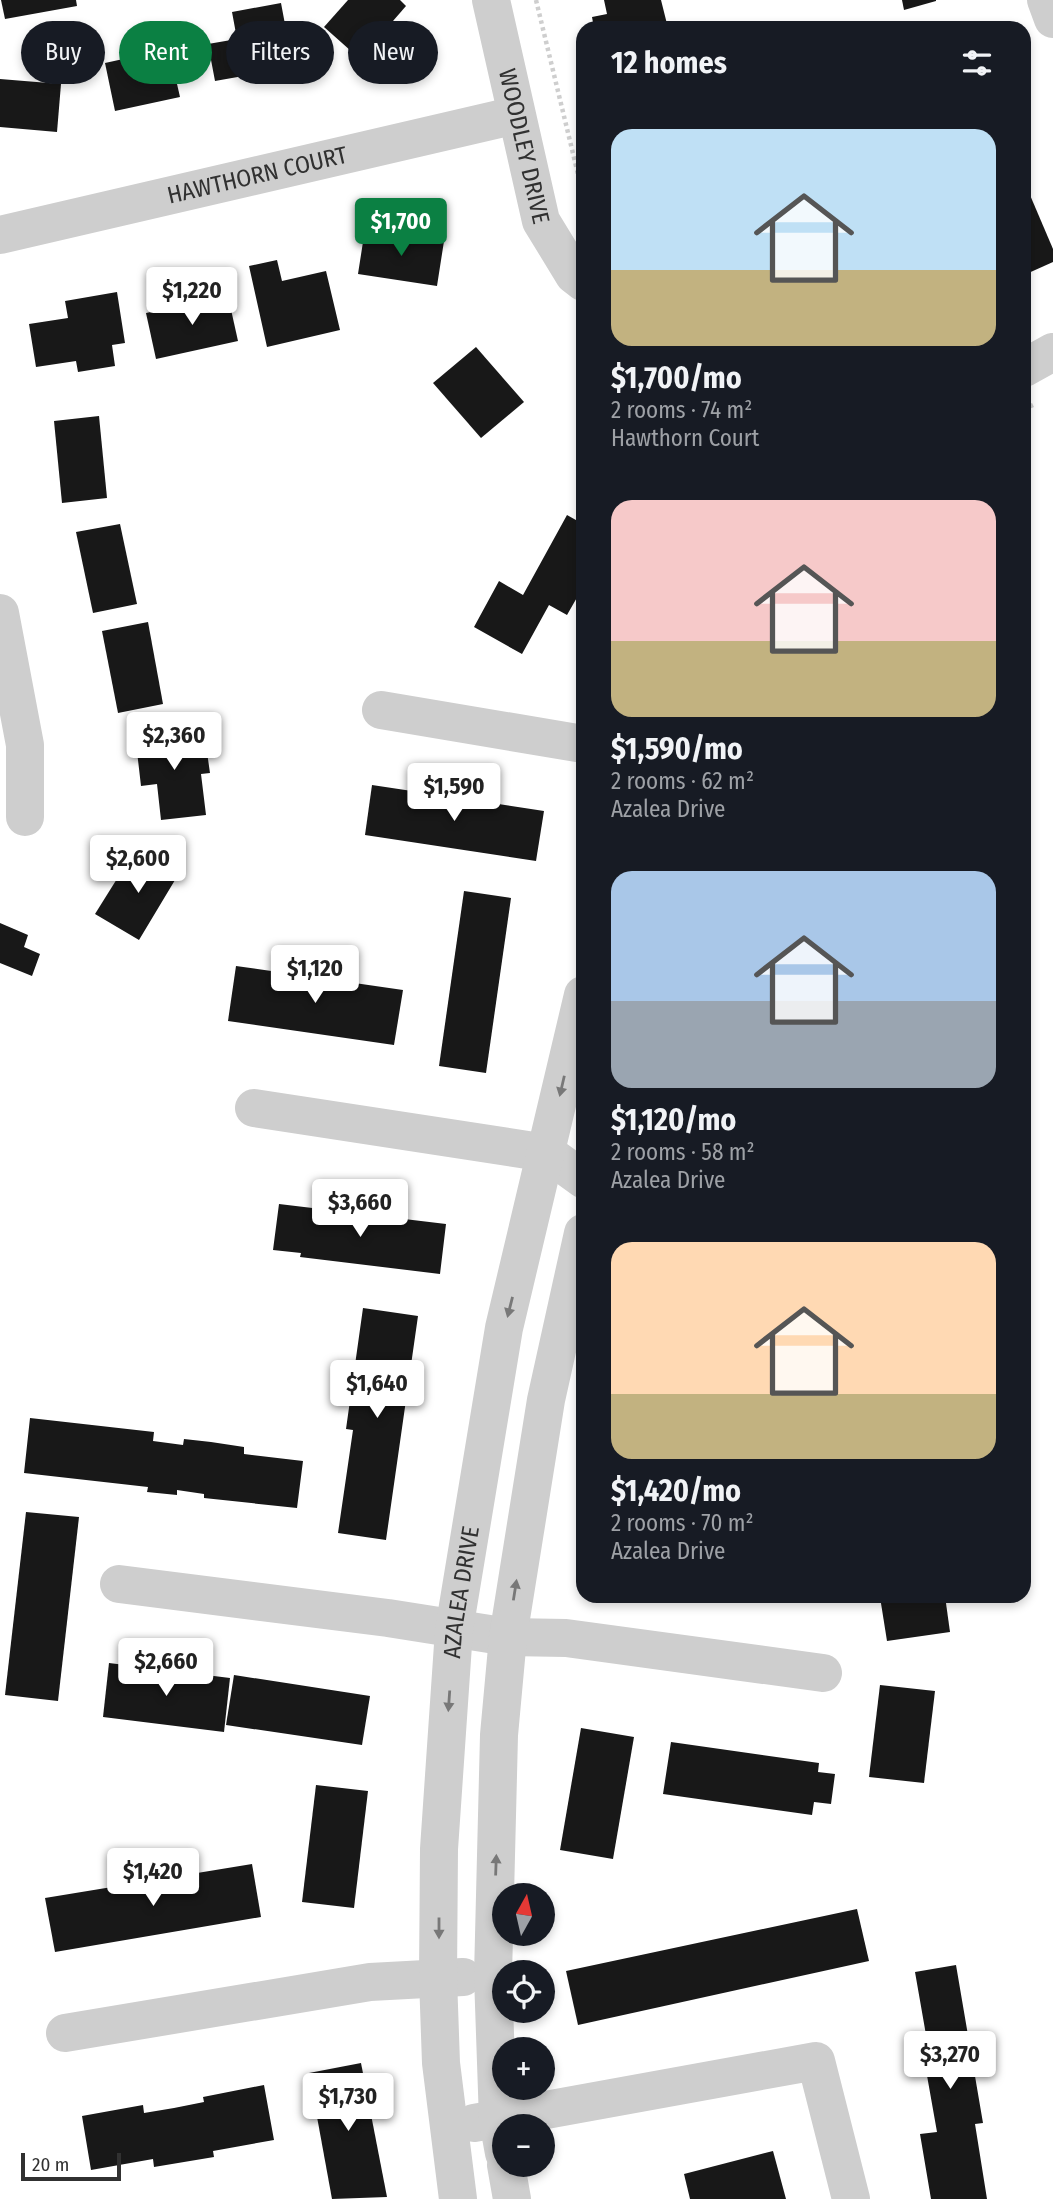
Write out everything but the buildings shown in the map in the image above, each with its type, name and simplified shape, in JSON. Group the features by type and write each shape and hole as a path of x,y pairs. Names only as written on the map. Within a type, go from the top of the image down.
{"street":[{"name":"WOODLEY DRIVE","path":"491,0 541,221 576,277"},
{"path":"1046,0 1053,19"},
{"name":"HAWTHORN COURT","path":"0,235 516,115"},
{"path":"1031,364 1053,352"},
{"path":"0,614 25,745 25,817"},
{"path":"381,710 576,743"},
{"name":"AZALEA DRIVE","path":"458,2199 441,2063 438,1978 439,1849 454,1630 504,1328 576,1026"},
{"path":"254,1108 547,1153 576,1174"},
{"path":"493,1960 499,1735 508,1637 546,1400 576,1265"},
{"path":"119,1584 388,1618 508,1637 566,1637 823,1673"},
{"path":"65,2033 370,1982 492,1976"},
{"path":"495,2023 500,2114"},
{"path":"555,2124 816,2061 851,2199"},
{"path":"448,2126 492,2135"},
{"path":"508,2177 512,2199"}],"path":[{"path":"536,0 576,166"}]}
